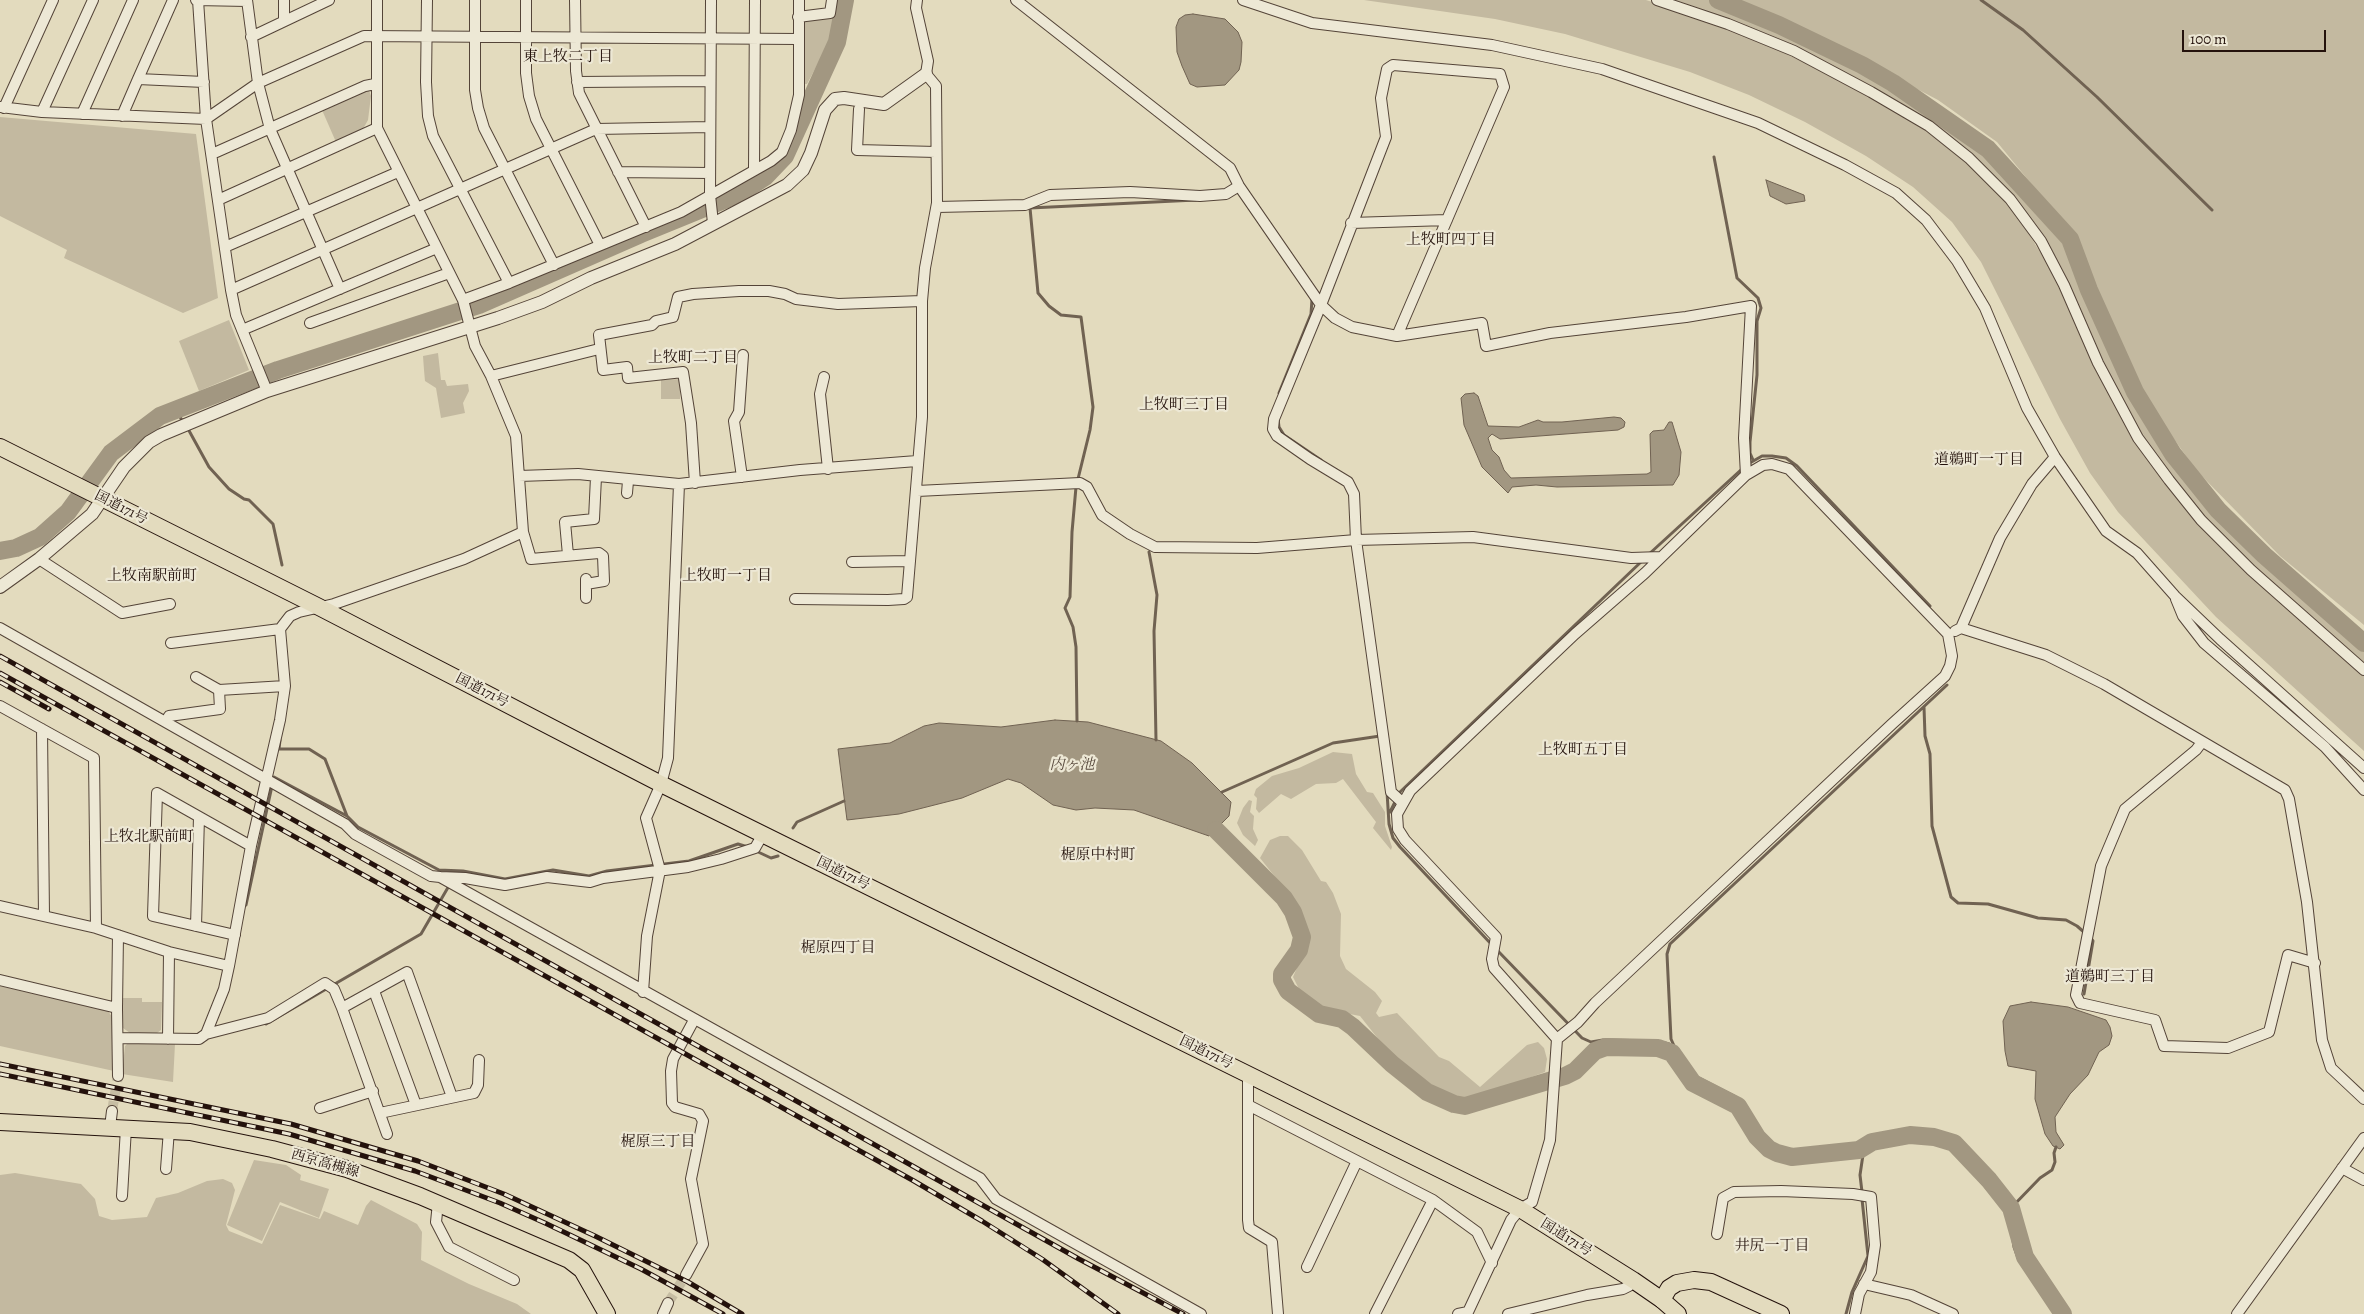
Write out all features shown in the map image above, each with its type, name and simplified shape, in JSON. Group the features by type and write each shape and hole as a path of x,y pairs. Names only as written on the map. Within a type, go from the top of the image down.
{"main road":[{"name":"国道171号","path":"0,447 319,607 661,784 755,844 1248,1073 1520,1209 1633,1280 1662,1300 1678,1314"},
{"name":"西京高槻線","path":"0,1122 190,1132 272,1148 347,1169 438,1204 574,1263 582,1270 607,1314"},
{"path":"1662,1300 1669,1288 1677,1283 1694,1280 1711,1282 1780,1314"}],"street":[{"path":"53,0 2,107 42,112 206,120 258,83 364,36 798,38"},
{"path":"42,112 93,0"},
{"path":"82,114 133,0"},
{"path":"122,116 173,0"},
{"path":"266,388 236,315 231,290 206,120 197,0 247,0 250,37 258,83 270,129 340,289"},
{"path":"284,0 284,21"},
{"path":"250,37 329,0"},
{"path":"377,0 376,128 463,300 475,346 491,376 516,436 523,532 531,559 599,553 603,556 604,581 586,580 586,598"},
{"path":"427,0 426,82 428,116 433,136 509,283"},
{"path":"475,0 475,90 478,108 484,128 554,265"},
{"path":"526,0 529,96 536,119 600,245"},
{"path":"575,0 575,37 579,94 646,227"},
{"path":"711,0 710,195 713,224"},
{"path":"754,170 755,0"},
{"path":"463,300 554,265 681,212 771,161 782,152 791,130 799,95 799,0"},
{"path":"798,16 830,13 832,0"},
{"path":"0,587 39,559 92,514 98,497 149,442 266,388 498,318 542,302 591,278 674,244 787,185 803,170 811,154 825,110 835,99 844,98 884,104 926,74 928,61 916,8 917,0"},
{"path":"1016,0 1230,168 1239,186 1321,305 1336,318 1352,327 1397,336 1482,323 1486,346 1550,333 1686,317 1751,306 1744,438 1746,475"},
{"path":"1243,0 1312,23 1492,45 1602,69 1758,123 1845,165 1887,188 1926,220 1957,262 1985,308 2027,408 2055,457 2106,531 2137,553 2175,596 2220,639 2364,768"},
{"path":"1657,0 1728,24 1794,51 1871,92 1929,126 1970,158 2010,199 2041,241 2064,285 2111,388 2138,438 2169,480 2201,520 2250,570 2364,670"},
{"path":"1397,336 1504,87 1500,74 1393,65 1386,69 1381,98 1386,137 1351,223 1321,305 1274,419 1273,429 1277,436 1348,482 1354,494 1356,540 1391,792 1403,803"},
{"path":"795,599 904,599 907,596 922,417 922,301 925,268 937,207 936,86 926,74"},
{"path":"138,79 204,82"},
{"path":"578,82 710,82"},
{"path":"212,154 365,86 375,84"},
{"path":"859,109 857,150 936,152"},
{"path":"231,290 596,129 710,127"},
{"path":"218,200 376,128"},
{"path":"225,247 398,172"},
{"path":"618,172 710,173"},
{"path":"937,207 1025,205 1050,195 1130,192 1200,196 1226,194 1239,186"},
{"path":"1351,223 1447,220"},
{"path":"242,330 437,248"},
{"path":"310,323 449,273"},
{"path":"695,483 691,423 683,372 628,378 627,367 603,370 599,349 599,335 652,325 656,320 673,317 678,297 693,294 739,291 769,292 786,294 796,299 838,304 922,301"},
{"path":"491,376 599,349"},
{"path":"742,477 734,421 739,412 743,355"},
{"path":"824,377 820,394 828,469"},
{"path":"1948,634 1961,628 2000,538 2032,484 2055,457"},
{"path":"519,476 555,474 679,484 917,461"},
{"path":"1465,1314 1492,1263 1511,1220 1520,1209 1532,1202 1550,1140 1557,1039 1494,968 1492,959 1496,937 1401,834 1396,821 1410,791 1521,685 1661,557 1746,475 1764,465 1772,464 1789,469 1948,634 1952,656 1945,676 1557,1039"},
{"path":"568,555 566,522 594,519 596,477"},
{"path":"627,493 628,481"},
{"path":"917,491 1080,482 1087,487 1102,515 1130,534 1155,547 1257,548 1356,540 1473,537 1632,558 1661,557"},
{"path":"643,992 647,936 660,870 646,818 661,784 668,758 679,484"},
{"path":"206,1034 224,989 251,846 267,779 285,686 282,626 290,616 464,559 523,532"},
{"path":"39,559 122,613 170,604"},
{"path":"852,562 909,560"},
{"path":"2175,596 2183,616 2204,644 2325,747 2364,790"},
{"path":"171,642 282,626"},
{"path":"0,628 267,779 345,824 355,834 431,876 505,885 547,877 590,882 603,878 688,867 755,844"},
{"path":"1961,628 2046,655 2104,684 2285,790 2289,799 2315,963 2322,1040 2331,1068 2364,1099"},
{"path":"196,677 219,690 285,686"},
{"path":"166,722 169,716 220,710 219,690"},
{"path":"0,706 94,758 96,928"},
{"path":"42,729 44,916"},
{"path":"2202,742 2196,750 2125,809 2101,866 2076,995 2080,1003 2155,1020 2164,1046 2228,1048 2269,1032 2288,955 2315,963"},
{"path":"235,935 153,916 157,793 251,846"},
{"path":"196,926 199,817"},
{"path":"450,879 643,992 980,1178 996,1200 1201,1314"},
{"path":"0,906 96,928 169,952 229,966"},
{"path":"118,935 118,1076"},
{"path":"168,1039 169,952"},
{"path":"342,1008 407,972 452,1097"},
{"path":"0,980 117,1008"},
{"path":"118,1038 199,1039 206,1034 268,1018 325,983 332,987 342,1008 387,1134"},
{"path":"374,991 416,1105"},
{"path":"686,1275 703,1244 691,1175 703,1121 699,1114 675,1107 672,1103 671,1070 673,1059 694,1020"},
{"path":"380,1113 474,1093 478,1085 479,1060"},
{"path":"1248,1073 1248,1220 1250,1228 1272,1242 1278,1314"},
{"path":"320,1108 373,1091"},
{"path":"1248,1105 1433,1200 1477,1232 1492,1263"},
{"path":"112,1111 118,1128 122,1196"},
{"path":"166,1169 169,1130"},
{"path":"2237,1314 2364,1138"},
{"path":"1307,1267 1357,1161"},
{"path":"2342,1168 2364,1180"},
{"path":"1718,1234 1723,1198 1734,1192 1871,1197 1875,1245 1871,1272 1859,1294 1855,1314"},
{"path":"1375,1314 1433,1200"},
{"path":"438,1204 436,1222 449,1247 514,1280"},
{"path":"1508,1314 1587,1295 1623,1289 1629,1286 1633,1280"},
{"path":"1864,1284 1911,1295 1953,1314"},
{"path":"663,1314 668,1302"}],"shaded area":[{"path":"1364,0 1646,0 1706,19 1780,51 1853,86 1911,120 1957,154 1995,188 2022,223 2053,273 2110,394 2197,518 2364,675 2364,751 2216,617 2118,512 2090,473 2060,419 1981,262 1952,222 1913,187 1866,156 1805,122 1749,95 1690,72 1565,34 1495,19"},
{"path":"1672,0 1711,0 1779,27 1891,85 1989,154 2042,212 2069,254 2132,392 2171,455 2214,510 2268,562 2364,647 2364,665 2279,591 2226,540 2182,491 2142,439 2014,197 1880,93"},
{"path":"1739,0 2364,0 2364,625 2280,556 2196,470 2152,408 2124,355 2089,274 2052,209 1997,142 1938,100 1805,30"},
{"path":"806,17 835,17 832,37 807,84 802,84 802,22"},
{"path":"369,90 371,96 368,120 363,129 336,142 322,110"},
{"path":"0,117 196,134 218,298 183,313 64,258 67,250 0,216"},
{"path":"229,320 249,370 199,391 179,341"},
{"path":"438,353 441,380 445,380 447,386 468,384 469,391 463,403 465,413 441,418 436,388 425,381 423,356"},
{"path":"680,379 680,399 661,399 661,380"},
{"path":"1333,752 1352,754 1356,774 1367,792 1373,793 1385,812 1385,826 1392,847 1391,850 1373,828 1376,822 1343,779 1336,783 1316,784 1291,799 1281,794 1259,813 1256,809 1257,798 1254,795 1256,789 1272,776 1299,768"},
{"path":"1249,800 1252,801 1250,812 1254,816 1253,829 1258,840 1255,846 1243,835 1237,823 1243,808"},
{"path":"1280,836 1288,836 1302,850 1321,881 1326,882 1333,893 1341,914 1340,956 1346,969 1375,992 1382,1001 1376,1013 1379,1017 1397,1013 1439,1057 1449,1061 1480,1087 1527,1045 1538,1042 1544,1048 1547,1059 1545,1072 1471,1099 1460,1101 1439,1090 1391,1055 1360,1016 1324,1009 1301,993 1293,977 1304,951 1307,933 1302,914 1296,903 1260,858 1270,840"},
{"path":"0,986 108,1011 113,1018 114,1071 0,1046"},
{"path":"122,998 142,998 142,1002 162,1002 161,1030 157,1033 130,1033 123,1028"},
{"path":"128,1043 175,1044 173,1082 122,1074 125,1046"},
{"path":"254,1160 286,1165 301,1175 300,1180 329,1189 319,1218 280,1202 262,1241 227,1225"},
{"path":"15,1173 81,1184 95,1199 99,1216 112,1220 147,1217 156,1198 178,1193 207,1181 223,1179 232,1183 235,1190 226,1225 229,1231 262,1244 280,1205 320,1219 324,1211 358,1225 366,1206 371,1200 417,1224 422,1232 421,1260 469,1284 517,1304 531,1314 0,1314 0,1175"}],"water":[{"path":"1193,14 1225,19 1238,32 1242,42 1241,62 1239,70 1225,85 1197,87 1190,84 1177,52 1176,27 1179,19 1185,15"},
{"path":"1766,180 1804,195 1805,201 1786,204 1770,196"},
{"path":"1474,393 1478,396 1488,426 1519,427 1538,420 1543,422 1562,422 1614,417 1621,418 1625,422 1624,427 1618,430 1500,439 1492,434 1488,438 1492,450 1499,457 1504,470 1511,478 1647,474 1651,472 1650,434 1653,431 1664,430 1669,422 1672,422 1681,452 1679,475 1673,485 1557,487 1536,485 1512,487 1508,493 1482,467 1464,425 1461,398 1465,394"},
{"name":"内ヶ池","path":"1055,720 1088,722 1161,741 1192,763 1231,802 1229,816 1209,836 1134,810 1095,808 1076,810 1053,805 1021,783 1008,779 962,798 899,814 847,820 838,749 890,743 924,726 939,723 1001,727"},
{"path":"2031,1002 2068,1007 2106,1020 2112,1036 2109,1045 2099,1052 2088,1075 2070,1094 2055,1117 2056,1132 2064,1145 2060,1149 2053,1146 2045,1134 2035,1099 2036,1071 2008,1066 2005,1051 2003,1021 2010,1006"}],"waterway":[{"path":"0,551 16,548 40,537 68,512 111,453 160,416 278,370 479,305 641,234 739,194 765,177 785,156 837,42 845,0"},
{"path":"1718,0 1779,25 1862,65 1893,83 1988,149 2070,239 2089,290 2135,392 2173,454 2218,510 2264,555 2364,643"},
{"path":"1981,0 2023,30 2097,97 2212,210"},
{"path":"1714,157 1737,278 1758,298 1761,308 1757,321 1757,375 1750,442 1750,453 1753,460"},
{"path":"1077,721 1076,647 1073,627 1065,608 1070,597 1072,532 1076,487 1090,430 1093,407 1081,317 1061,315 1049,306 1038,293 1030,208 1196,200"},
{"path":"1279,393 1311,314 1312,299"},
{"path":"176,410 183,422"},
{"path":"1278,419 1279,427 1284,435 1321,460"},
{"path":"187,427 209,467 229,489 244,499 249,500 273,524 282,565"},
{"path":"1748,464 1762,456 1772,456 1786,458 1797,466 1930,606"},
{"path":"1648,555 1743,468"},
{"path":"1149,552 1157,595 1154,631 1156,740"},
{"path":"1390,812 1400,792 1642,561"},
{"path":"1675,1048 1671,1039 1667,954 1670,944 1947,685"},
{"path":"1924,707 1925,736 1930,754 1932,826 1951,897 1958,903 1988,904 2038,918 2066,920 2085,933"},
{"path":"1222,792 1333,743 1380,736"},
{"path":"280,740 279,749 309,749 325,759 347,816"},
{"path":"274,780 274,777 347,816 358,827 439,870 463,871 505,879 553,870 589,876 607,871 689,861 738,844 748,847"},
{"path":"246,905 272,786"},
{"path":"1387,792 1389,824 1393,838 1493,946"},
{"path":"793,828 797,822 844,801"},
{"path":"1216,830 1284,898 1293,912 1302,937 1299,950 1282,974 1282,980 1288,991 1319,1014 1342,1019 1392,1064 1427,1092 1454,1104 1465,1106 1565,1076 1575,1071 1595,1051 1606,1047 1658,1048 1672,1053 1693,1083 1738,1106 1757,1137 1769,1149 1777,1153 1792,1157 1859,1150 1872,1142 1910,1135 1934,1137 1954,1143 1989,1180 2011,1208 2025,1257 2063,1314"},
{"path":"756,851 771,858 778,856"},
{"path":"333,985 421,934 450,884"},
{"path":"2084,994 2093,941 2090,937"},
{"path":"1497,950 1582,1038 1591,1042 1603,1040 1657,1041 1669,1044 1681,1054 1690,1070 1697,1077 1734,1096 1744,1104 1764,1137 1772,1144 1790,1151 1851,1145"},
{"path":"266,1024 328,988"},
{"path":"1875,1148 1904,1141 1938,1143 1955,1151 2007,1212 2018,1258 2056,1314"},
{"path":"2011,1208 2040,1178 2052,1170 2055,1162 2054,1153 2056,1147"},
{"path":"1862,1192 1860,1175 1864,1148"},
{"path":"1846,1314 1852,1292 1868,1256 1862,1199"}],"tunnel":[{"path":"112,1111 118,1076"},
{"path":"668,1303 686,1275"}],"railway":[{"path":"0,656 1079,1259 1183,1314"},
{"path":"0,673 914,1181 1042,1259 1118,1314"},
{"path":"0,682 49,709"},
{"path":"0,1064 291,1124 418,1161 504,1194 595,1236 688,1282 742,1314"},
{"path":"0,1074 289,1134 415,1171 500,1203 545,1223 641,1269 723,1314"}],"district":[{"name":"東上牧二丁目","path":"568,57"},
{"name":"上牧町四丁目","path":"1451,240"},
{"name":"上牧町二丁目","path":"693,358"},
{"name":"上牧町三丁目","path":"1184,405"},
{"name":"道鵜町一丁目","path":"1979,460"},
{"name":"上牧南駅前町","path":"152,576"},
{"name":"上牧町一丁目","path":"727,576"},
{"name":"上牧町五丁目","path":"1583,750"},
{"name":"上牧北駅前町","path":"149,837"},
{"name":"梶原中村町","path":"1098,855"},
{"name":"梶原四丁目","path":"838,948"},
{"name":"道鵜町三丁目","path":"2110,977"},
{"name":"梶原三丁目","path":"658,1142"},
{"name":"井尻一丁目","path":"1772,1246"}]}
